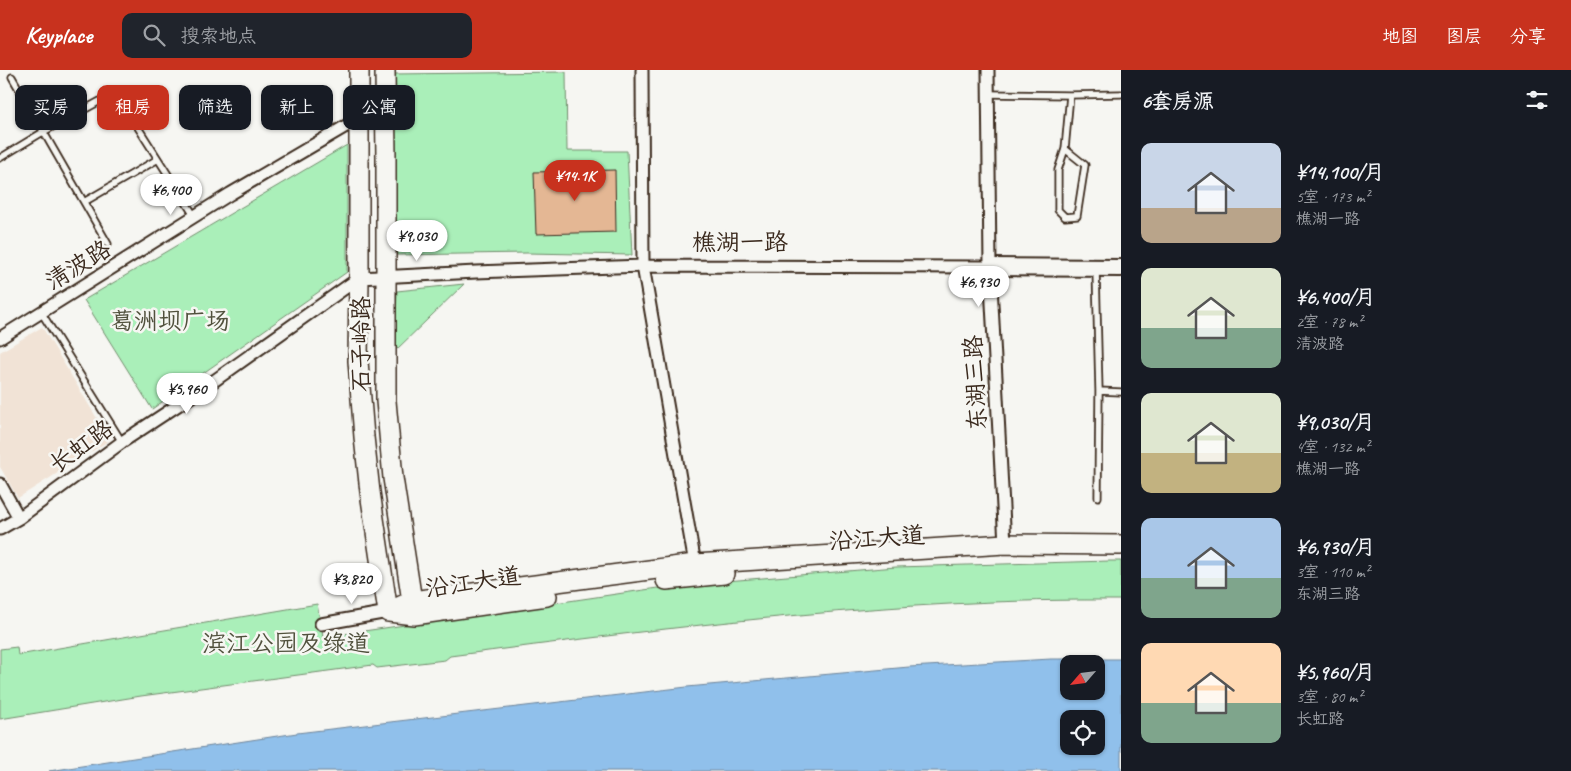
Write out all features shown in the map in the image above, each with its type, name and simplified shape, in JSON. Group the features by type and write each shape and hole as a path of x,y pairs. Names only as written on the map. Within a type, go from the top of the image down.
{"main road":[{"name":"石子岭路","path":"359,70 359,85"},
{"name":"石子岭路","path":"385,70 386,401 393,478 413,608"},
{"name":"石子岭路","path":"358,130 360,278 358,361 370,492 388,612"},
{"name":"沿江大道","path":"388,612 695,564 1005,544 1121,545"},
{"name":"沿江大道","path":"413,608 726,574 882,562 995,557 1121,558"}],"street":[{"path":"642,70 643,266 695,564"},
{"name":"东湖三路","path":"988,70 990,267 1005,544"},
{"name":"清波路","path":"0,338 343,128"},
{"name":"樵湖一路","path":"360,278 643,266 1121,268"},
{"name":"长虹路","path":"0,528 20,518 122,442 204,388 360,278"},
{"path":"0,484 20,518"},
{"path":"321,624 388,612"}],"lane":[{"path":"12,77 108,244"},
{"path":"988,94 1121,94"},
{"path":"1065,149 1085,164 1077,216 1065,217 1058,210 1058,170 1065,149 1070,95"},
{"path":"0,158 100,100 116,98 124,107 195,217"},
{"path":"84,202 158,159"},
{"path":"1096,268 1099,391 1098,497"},
{"path":"42,312 122,442"},
{"path":"1099,391 1121,392"}],"shaded area":[{"path":"42,327 110,440 18,498 0,467 0,352"}],"green space":[{"path":"566,72 567,151 627,151 632,255 527,253 397,255 395,130 415,130 415,85 394,85 394,74"},
{"name":"葛洲坝广场","path":"347,145 347,272 152,409 84,300"},
{"path":"464,284 395,351 397,291"},
{"name":"滨江公园及绿道","path":"1121,561 1121,600 953,604 785,616 450,656 445,660 377,668 373,665 141,696 0,719 0,649 17,647 18,655 317,604 323,637 678,585 896,567"}],"water":[{"path":"1060,659 1060,700 1105,700 1105,659 1121,659 1121,771 49,771 297,733 687,687 909,667"}],"building":[{"path":"615,170 616,232 536,234 534,172"}]}
